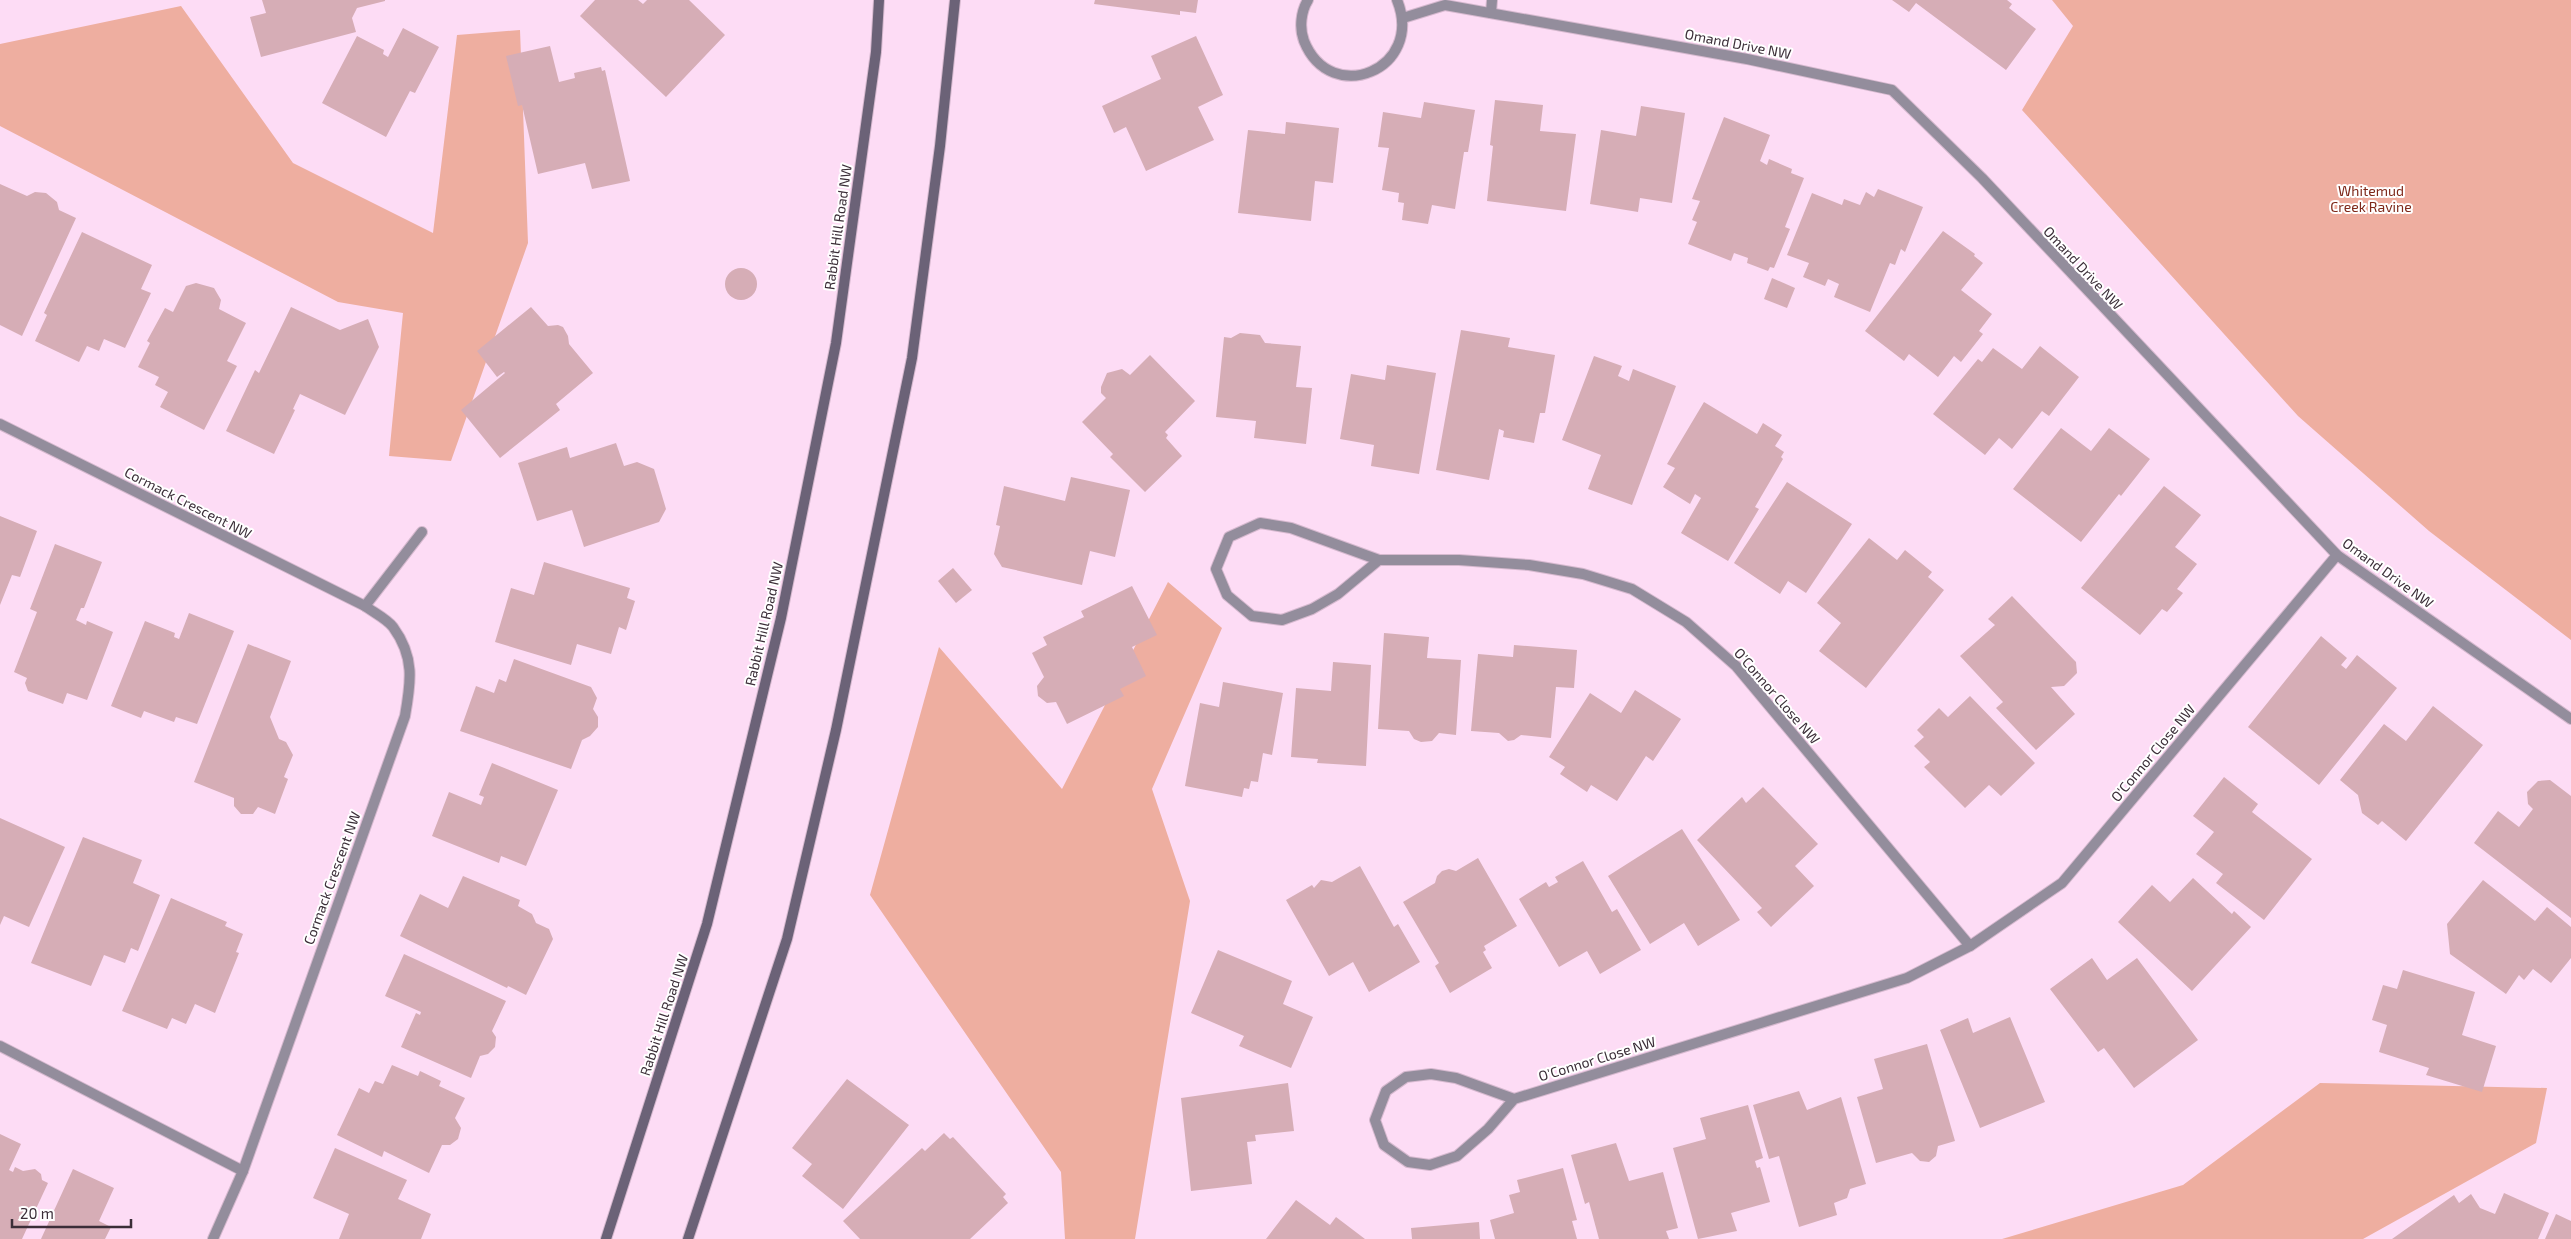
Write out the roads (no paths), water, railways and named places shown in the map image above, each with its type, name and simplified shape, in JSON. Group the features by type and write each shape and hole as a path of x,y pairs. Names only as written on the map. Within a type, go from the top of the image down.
{"main road":[{"name":"Rabbit Hill Road NW","path":"606,1239 707,924 781,618 836,342 876,52 879,0"},
{"path":"688,1239 787,939 836,730 912,358 940,146 955,0"}],"street":[{"path":"1308,0 1301,20 1302,36 1308,51 1318,63 1333,72 1351,76 1368,74 1384,65 1396,52 1402,36 1403,18 1397,0"},
{"path":"1491,13 1492,0"},
{"name":"Omand Drive NW","path":"1403,18 1445,3 1491,13 1747,58 1892,90 1982,178 2337,555 2571,719"},
{"name":"Cormack Crescent NW","path":"0,424 364,606 392,626 406,653 411,681 405,716 243,1171 213,1239"},
{"name":"O'Connor Close NW","path":"1379,560 1338,594 1312,609 1282,620 1252,616 1227,596 1216,569 1229,537 1260,523 1291,528 1379,560 1459,560 1529,565 1583,574 1632,589 1686,622 1736,666 1970,946"},
{"path":"364,606 422,532"},
{"name":"O'Connor Close NW","path":"1514,1099 1906,978 1970,946 2062,884 2337,555"},
{"path":"0,1046 243,1171"},
{"path":"1431,1074 1456,1078 1514,1099 1488,1129 1457,1156 1430,1165 1408,1162 1384,1145 1375,1120 1386,1091 1406,1078 1431,1074"}],"park label":[{"name":"Whitemud Creek Ravine","path":"2371,200"}]}
